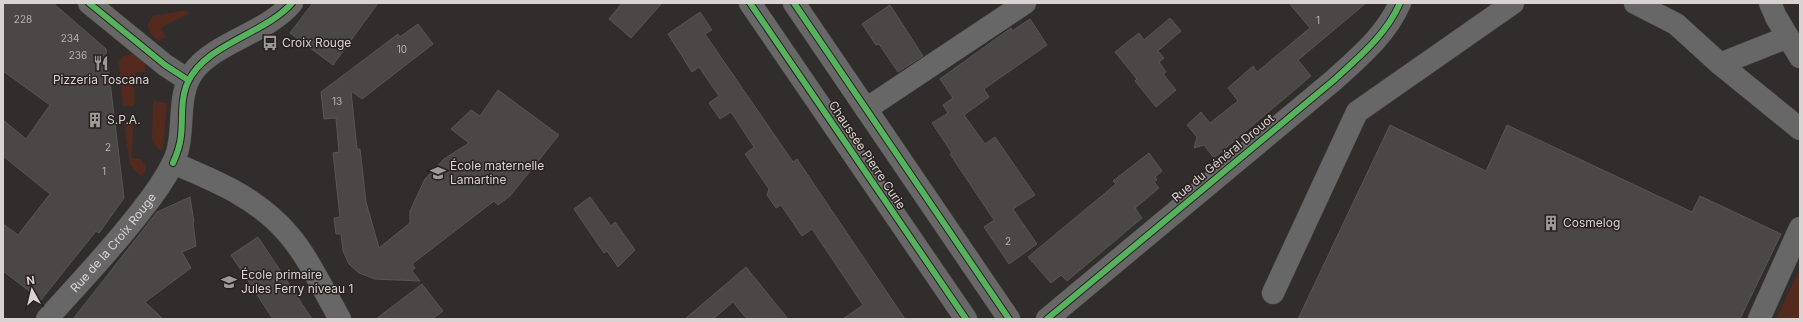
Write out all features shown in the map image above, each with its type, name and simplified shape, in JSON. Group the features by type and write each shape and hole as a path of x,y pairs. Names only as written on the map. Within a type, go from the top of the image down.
{"main road":[{"name":"Chaussée Pierre Curie","path":"750,3 966,319"},
{"name":"Chaussée Pierre Curie","path":"794,3 1009,319"}],"street":[{"path":"89,3 162,63 188,80 197,67 208,58 277,16 292,3"},
{"path":"866,109 1025,3"},
{"name":"Rue du Général Drouot","path":"1047,319 1334,80 1373,44 1400,3"},
{"path":"1273,293 1357,112 1513,3"},
{"path":"1635,3 1676,24 1720,64 1800,129"},
{"path":"1770,3 1800,57"},
{"path":"1720,64 1788,37"},
{"name":"Rue de la Croix Rouge","path":"47,319 127,230 157,191 173,163 181,136 184,93 188,80"},
{"path":"173,163 232,189 258,205 280,225 299,249 340,319"},
{"path":"1759,319 1800,228"}],"shaded area":[{"path":"187,10 189,13 161,28 166,37 158,41 150,33 148,24 153,16"},
{"path":"133,54 145,62 145,72 135,72 134,106 123,106 119,62 124,56"},
{"path":"153,101 167,103 163,150 158,149 152,139"},
{"path":"124,123 133,123 132,158 141,159 145,166 145,171 141,176 130,165"},
{"path":"1800,268 1800,319 1776,319"}],"building":[{"path":"3,3 53,3 106,49 124,198 99,233 96,231 41,300 3,271 3,224 18,235 50,194 3,156 3,120 26,139 50,105 3,71"},
{"path":"313,3 378,3 333,65 290,33"},
{"path":"622,3 662,3 631,38 609,19"},
{"path":"1289,3 1366,3 1298,60 1311,76 1214,158 1204,145 1194,148 1197,137 1187,125 1201,112 1210,123 1238,101 1228,88 1253,66 1257,72 1310,28"},
{"path":"890,5 923,56 898,72 879,44 876,45 862,24"},
{"path":"700,12 712,30 705,34 793,162 797,159 905,319 843,319 863,305 812,229 802,236 781,205 776,208 767,195 769,189 745,154 754,147 731,112 720,119 709,103 719,96 699,67 692,72 668,34"},
{"path":"1170,18 1181,31 1158,51 1164,58 1159,62 1166,72 1163,74 1176,90 1156,107 1135,81 1137,79 1115,52 1139,33 1144,40"},
{"path":"1030,19 1047,45 984,89 989,97 964,115 985,144 995,137 1035,195 1013,209 1037,244 1009,264 984,227 994,220 950,154 952,153 932,123 948,113 943,105 953,98 940,79 1011,28 1012,31"},
{"path":"418,24 433,44 362,99 351,91 357,149 360,149 366,202 379,248 410,223 410,211 425,179 444,159 469,143 451,129 471,110 480,116 498,90 559,135 510,196 498,205 494,201 412,264 415,268 412,271 420,281 375,279 359,273 349,264 343,251 341,234 336,234 334,218 340,217 333,153 339,152 336,118 324,119 321,92 398,34 400,37"},
{"name":"Cosmelog","path":"1390,125 1486,171 1507,125 1692,212 1700,196 1781,234 1740,319 1298,319"},
{"path":"1149,153 1162,171 1155,177 1157,180 1154,182 1159,188 1135,208 1142,218 1067,281 1061,275 1051,283 1028,257 1116,184 1113,181"},
{"path":"190,197 196,246 182,252 191,268 145,302 163,319 73,319 157,212"},
{"path":"590,197 611,226 615,222 635,250 618,267 607,251 604,253 574,209"},
{"path":"258,237 312,319 273,319 231,255"},
{"path":"746,267 788,319 747,319 733,302 713,319 685,319"},
{"path":"422,284 443,311 432,319 376,319"}],"cycle path":[{"path":"89,3 165,65 188,80"},
{"path":"173,163 181,140 182,109 185,88 196,69 221,48 267,23 292,3"},
{"path":"750,3 966,319"},
{"path":"794,3 1009,319"},
{"path":"1047,319 1334,80 1380,35 1394,15 1400,3"}],"place":[{"name":"Croix Rouge","path":"270,43"},
{"name":"Pizzeria Toscana","path":"101,63"},
{"name":"S.P.A.","path":"95,120"},
{"name":"École maternelle Lamartine","path":"438,173"},
{"name":"Cosmelog","path":"1551,223"},
{"name":"École primaire Jules Ferry niveau 1","path":"229,282"}]}
